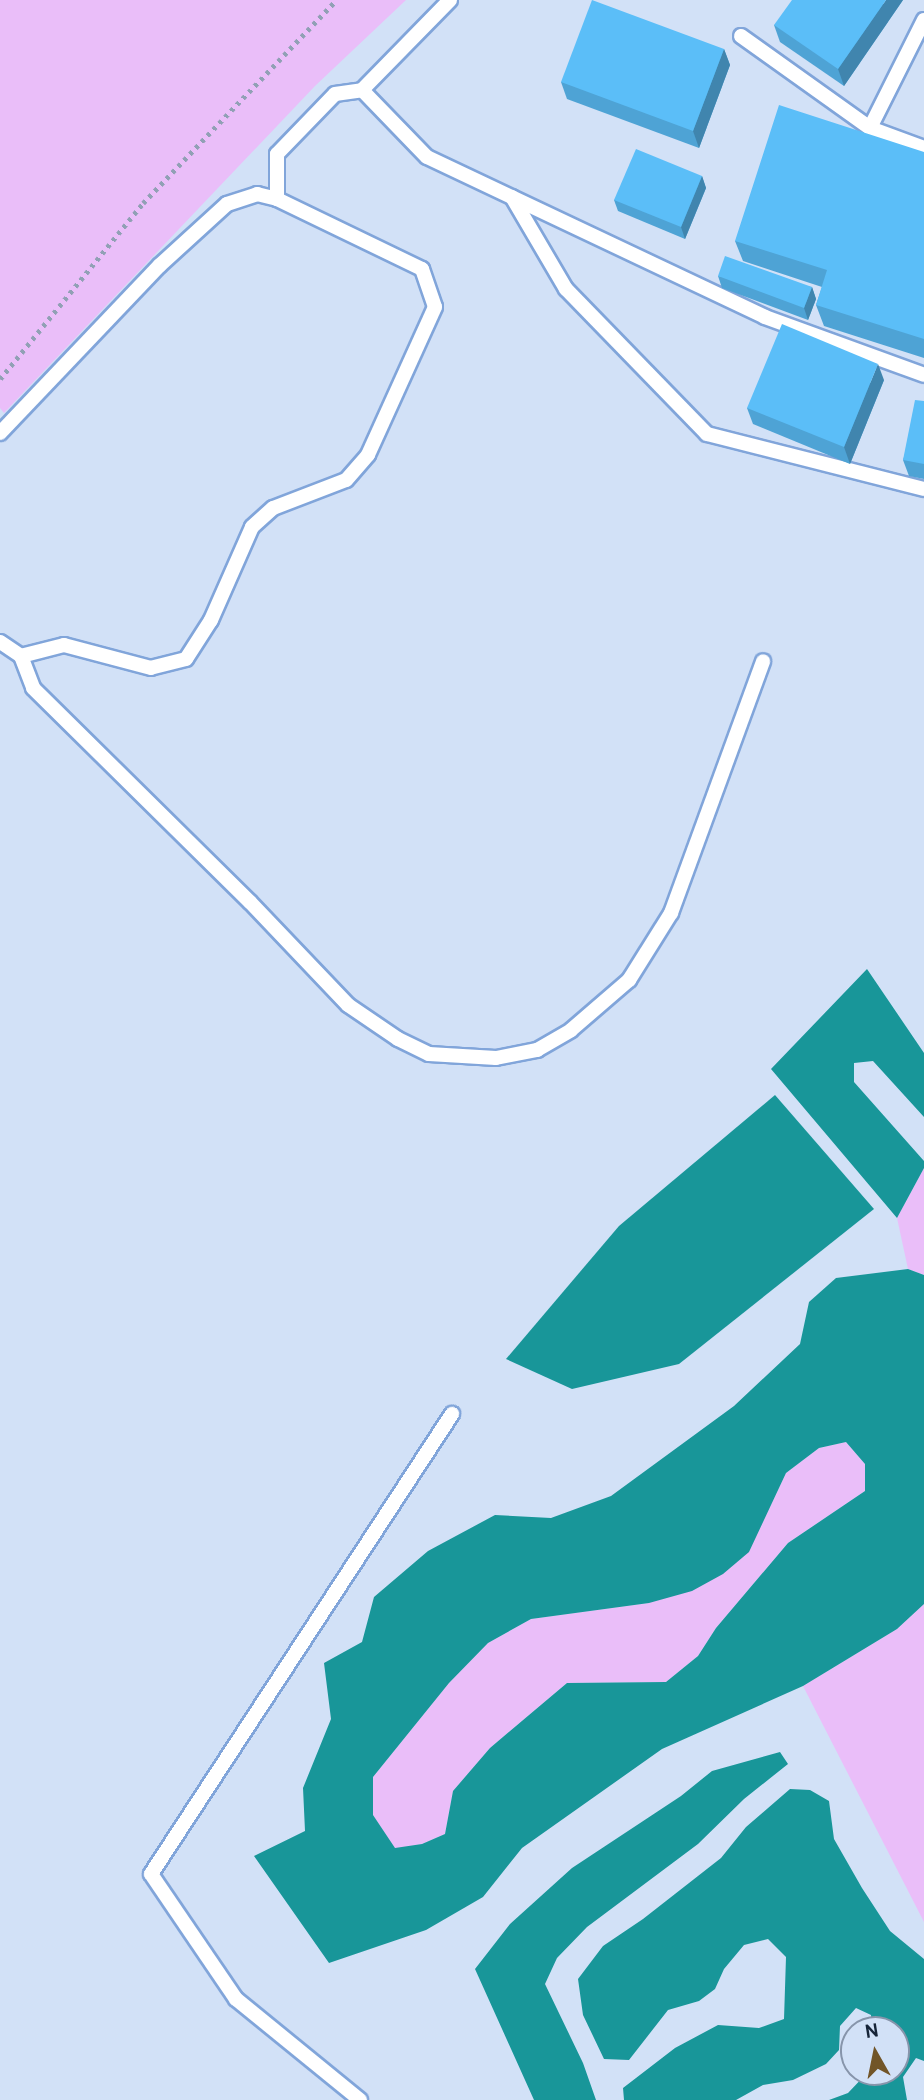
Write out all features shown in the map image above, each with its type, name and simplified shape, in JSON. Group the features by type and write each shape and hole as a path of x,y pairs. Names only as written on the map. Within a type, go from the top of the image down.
{"lane":[{"path":"276,199 277,154 335,94 362,90 450,0"},
{"path":"870,128 924,20"},
{"path":"741,36 870,128 924,148"},
{"path":"362,90 427,157 765,317 924,375"},
{"path":"0,433 159,266 227,204 257,194 276,199 422,270 435,307 368,455 346,480 272,508 252,527 211,620 186,659 150,668 64,645 21,656"},
{"path":"512,197 566,289 708,434 924,489"},
{"path":"0,642 21,656 33,688 250,902 348,1005 398,1039 429,1054 496,1058 537,1050 571,1030 629,980 671,912 763,661"},
{"path":"360,2100 236,1999 150,1874 452,1415"}],"path":[{"path":"0,379 143,203 336,0"}],"shaded area":[{"path":"0,0 406,0 315,86 4,413 0,408"},
{"path":"867,969 924,1053 924,1117 873,1061 854,1063 854,1082 924,1161 924,1168 897,1218 771,1069"},
{"path":"775,1095 874,1209 679,1364 572,1389 506,1359 619,1226"},
{"path":"924,1168 924,1275 908,1269 897,1218"},
{"path":"908,1269 924,1275 924,1604 897,1629 803,1686 662,1749 522,1848 483,1897 426,1930 329,1963 254,1856 305,1831 303,1788 331,1719 324,1663 362,1642 374,1597 428,1551 495,1515 551,1518 611,1496 734,1406 800,1344 809,1302 836,1278","holes":["846,1442 865,1464 865,1491 788,1543 716,1628 698,1656 666,1682 567,1683 490,1748 453,1791 445,1834 422,1844 395,1848 373,1815 373,1777 449,1683 488,1643 531,1619 649,1603 692,1591 723,1574 749,1552 786,1473 819,1448"]},
{"path":"846,1442 865,1464 865,1491 788,1543 716,1628 698,1656 666,1682 567,1683 490,1748 453,1791 445,1834 422,1844 395,1849 373,1815 373,1777 449,1683 488,1643 531,1619 649,1603 770,1507 786,1473 819,1448"},
{"path":"924,1604 924,1922 803,1686 897,1629"},
{"path":"780,1752 788,1764 744,1799 698,1844 587,1927 557,1958 545,1984 583,2063 596,2100 534,2100 475,1969 510,1924 572,1868 681,1796 712,1771"},
{"path":"790,1789 810,1790 829,1801 834,1839 862,1888 890,1931 924,1959 924,2061 916,2058 910,2067 910,2016 871,2016 856,2008 849,2016 840,2016 839,2050 826,2064 793,2080 763,2085 736,2100 624,2100 623,2088 675,2048 718,2025 759,2028 784,2019 786,1957 768,1939 744,1945 724,1969 715,1989 699,2001 668,2010 629,2060 604,2059 583,2015 578,1979 603,1946 643,1919 721,1858 746,1827"},
{"path":"855,2086 905,2086 907,2100 829,2100 848,2093"}],"building":[{"path":"592,0 724,49 693,131 561,82"},
{"path":"792,0 886,0 838,69 774,25"},
{"path":"779,105 924,152 924,339 816,305 827,270 735,241"},
{"path":"636,149 702,176 681,227 614,200"},
{"path":"725,256 812,287 804,308 718,276"},
{"path":"782,324 878,364 844,447 747,408"},
{"path":"915,400 924,401 924,464 903,460"}]}
